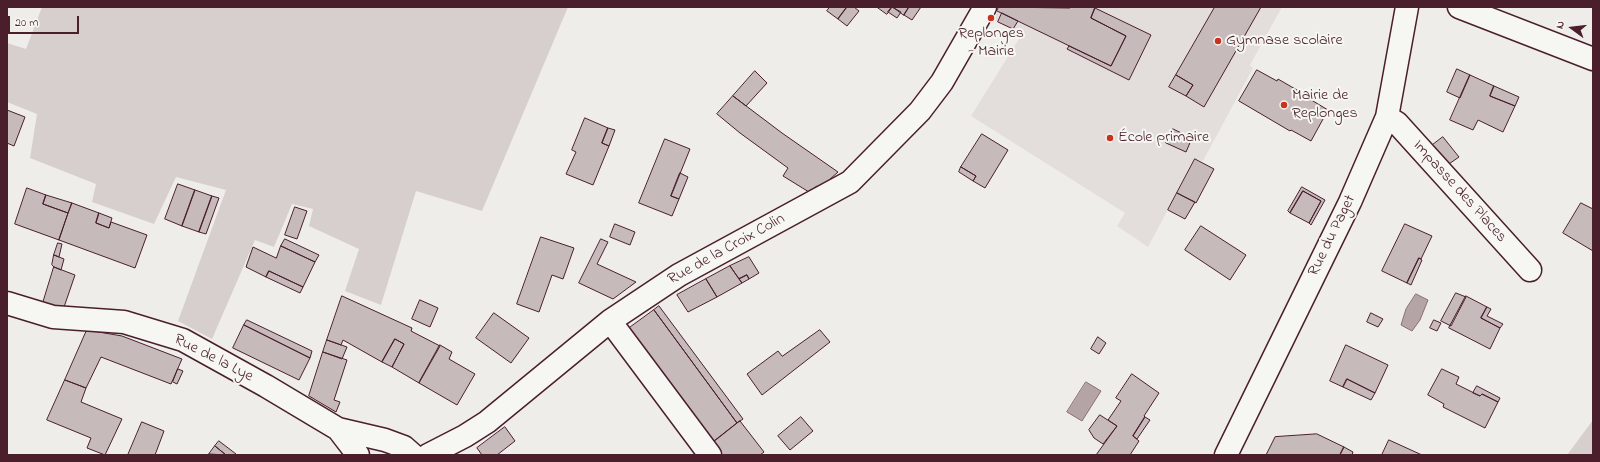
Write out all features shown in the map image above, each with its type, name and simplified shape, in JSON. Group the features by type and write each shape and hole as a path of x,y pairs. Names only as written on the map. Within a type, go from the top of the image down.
{"street":[{"name":"Rue de la Croix Colin","path":"428,455 465,436 487,422 610,321 679,275 850,182 920,111 942,82 984,7"},
{"name":"Rue du Paget","path":"1226,455 1350,202 1387,117 1407,7"},
{"path":"1459,7 1593,59"},
{"name":"Impasse des Places","path":"1387,117 1397,122 1530,270"},
{"name":"Rue de la Lye","path":"7,303 53,317 124,322 182,340 266,386 338,429 385,440 404,447 413,455"},
{"path":"610,321 710,455"},
{"name":"Rue de la Lye","path":"338,429 358,455"}],"shaded area":[{"path":"42,7 568,7 482,211 416,191 381,305 345,291 359,249 309,226 313,209 292,204 274,247 255,240 212,339 178,321 226,190 176,177 154,224 92,202 96,184 30,158 37,114 7,102 7,43 26,49"},
{"name":"École primaire","path":"999,7 1282,7 1250,65 1253,68 1203,161 1195,159 1148,247 1117,226 1125,213 971,116 1022,34 994,20"},
{"path":"1416,294 1428,300 1420,320 1412,331 1401,325 1406,309"},
{"path":"1086,382 1101,391 1082,421 1067,412"},
{"path":"1593,420 1593,455 1567,455"}],"building":[{"path":"830,7 847,7 838,19 827,11"},
{"path":"847,7 854,7 859,11 847,26 838,19"},
{"path":"877,7 892,7 887,14"},
{"path":"892,7 901,12 897,18 888,12"},
{"path":"893,7 909,7 904,15"},
{"path":"909,7 921,7 912,20 904,15"},
{"path":"999,7 1094,7 1095,8 1091,18 1126,36 1111,66 997,11"},
{"name":"Gymnase scolaire","path":"1215,7 1261,7 1204,107 1186,96 1193,85 1176,75"},
{"path":"1095,8 1151,35 1129,80 1067,49 1069,46 1111,66 1126,36 1091,18"},
{"path":"1002,13 1018,21 1013,29 998,22"},
{"path":"1457,69 1470,75 1460,98 1447,92"},
{"name":"Mairie de Replonges","path":"1257,70 1277,81 1278,79 1328,110 1311,141 1291,130 1290,131 1239,101"},
{"path":"755,71 767,83 746,106 733,96"},
{"path":"1176,75 1193,85 1186,96 1169,87"},
{"path":"1470,75 1494,86 1490,96 1515,106 1503,132 1478,120 1473,130 1450,120"},
{"path":"1494,86 1519,97 1515,106 1490,96"},
{"path":"733,96 782,133 838,172 820,188 817,186 809,192 783,176 788,168 717,114"},
{"path":"7,110 25,117 14,146 7,143"},
{"path":"585,118 608,128 602,143 609,146 593,185 566,174 576,152 572,150"},
{"path":"608,128 615,130 609,146 602,143"},
{"path":"1173,129 1192,138 1186,152 1166,143"},
{"path":"982,134 1008,150 985,188 973,181 976,176 961,167"},
{"path":"1443,137 1459,157 1446,166 1430,147"},
{"path":"665,139 690,149 671,196 679,199 672,216 639,203"},
{"path":"1195,159 1214,169 1196,203 1177,193"},
{"path":"961,167 976,176 973,181 959,172"},
{"path":"680,173 688,177 679,199 671,196"},
{"path":"178,184 195,190 182,226 165,219"},
{"path":"1302,187 1325,200 1311,225 1309,223 1321,201 1303,191 1290,213 1288,211"},
{"path":"27,188 46,195 43,204 68,213 59,240 15,224"},
{"path":"195,190 212,196 199,232 182,226"},
{"path":"1303,191 1321,201 1309,223 1290,213"},
{"path":"1177,193 1195,202 1185,219 1168,210"},
{"path":"46,195 72,203 68,213 43,204"},
{"path":"212,196 219,198 206,234 199,232"},
{"path":"72,203 99,213 96,223 109,228 111,222 147,235 135,268 59,240"},
{"path":"1581,203 1593,209 1593,251 1563,233"},
{"path":"295,207 307,211 297,239 285,235"},
{"path":"99,213 112,218 109,228 96,223"},
{"path":"615,224 635,232 630,245 610,237"},
{"path":"1405,224 1432,236 1407,283 1382,271"},
{"path":"1201,226 1246,255 1230,280 1185,250"},
{"path":"541,237 574,248 563,279 552,275 539,312 517,304"},
{"path":"285,239 319,255 315,262 281,246"},
{"path":"601,239 608,242 597,264 636,282 613,299 579,283"},
{"path":"58,243 62,244 59,257 54,255"},
{"path":"281,246 315,262 303,287 269,271 266,277 246,267 253,247 276,258"},
{"path":"54,255 64,259 61,270 52,265"},
{"path":"749,257 759,273 749,279 747,275 739,279 730,266"},
{"path":"1419,258 1422,260 1411,285 1407,283"},
{"path":"730,266 742,283 717,297 706,279"},
{"path":"54,267 75,275 63,310 43,303"},
{"path":"269,271 303,287 300,293 266,277"},
{"path":"747,275 749,279 742,283 739,279"},
{"path":"706,279 717,297 688,312 677,295"},
{"path":"1456,293 1466,297 1451,326 1441,321"},
{"path":"342,296 412,328 411,331 440,346 419,383 392,367 404,344 395,339 382,362 343,340 341,345 327,340"},
{"path":"1466,296 1487,307 1481,318 1500,328 1490,349 1449,328"},
{"path":"420,300 438,308 430,327 412,319"},
{"path":"659,306 743,419 737,423 654,310"},
{"path":"1487,307 1491,309 1487,316 1503,324 1500,328 1481,318"},
{"path":"654,310 737,423 712,443 628,329"},
{"path":"494,313 529,338 511,363 476,338"},
{"path":"1371,313 1383,319 1378,327 1367,322"},
{"path":"247,320 312,351 310,358 244,325"},
{"path":"1434,320 1441,323 1437,331 1430,328"},
{"path":"244,325 310,358 299,380 233,348"},
{"path":"87,330 122,336 182,359 171,384 101,357 86,388 65,380"},
{"path":"820,330 830,342 762,395 747,374 778,351 782,356"},
{"path":"1098,337 1106,343 1099,354 1091,349"},
{"path":"395,339 404,344 392,367 382,362"},
{"path":"327,340 347,347 342,359 323,352"},
{"path":"440,345 452,352 449,359 475,374 457,405 419,383"},
{"path":"1346,345 1388,365 1375,393 1347,379 1343,387 1330,381"},
{"path":"323,352 347,360 334,400 340,402 336,412 309,396"},
{"path":"178,369 183,371 177,384 173,382"},
{"path":"1442,369 1459,377 1456,384 1480,396 1482,394 1498,402 1485,428 1443,407 1444,404 1428,395"},
{"path":"1132,374 1159,393 1133,436 1139,441 1130,455 1096,455 1117,426 1108,420 1121,401 1116,398"},
{"path":"1347,379 1375,393 1371,400 1343,387"},
{"path":"65,380 86,388 81,402 122,419 105,455 87,448 91,438 47,420"},
{"path":"1477,386 1500,398 1498,402 1482,394 1480,396 1473,393"},
{"path":"1100,415 1117,426 1103,444 1094,438 1089,430"},
{"path":"801,417 813,431 790,450 778,436"},
{"path":"1145,417 1150,420 1137,439 1133,436"},
{"path":"740,421 764,452 760,455 721,455 712,443"},
{"path":"142,422 164,431 155,455 128,455"},
{"path":"505,427 515,441 497,455 482,455 477,448"},
{"path":"1317,434 1344,447 1340,455 1266,455 1275,437"},
{"path":"1389,440 1422,455 1382,455"},
{"path":"219,441 236,454 226,455 215,446"},
{"path":"215,446 226,455 209,454"},
{"path":"1344,447 1353,452 1352,455 1340,455"}],"place":[{"name":"Replonges - Mairie","path":"991,18"},
{"name":"Gymnase scolaire","path":"1218,41"},
{"name":"Mairie de Replonges","path":"1284,105"},
{"name":"École primaire","path":"1110,138"}]}
